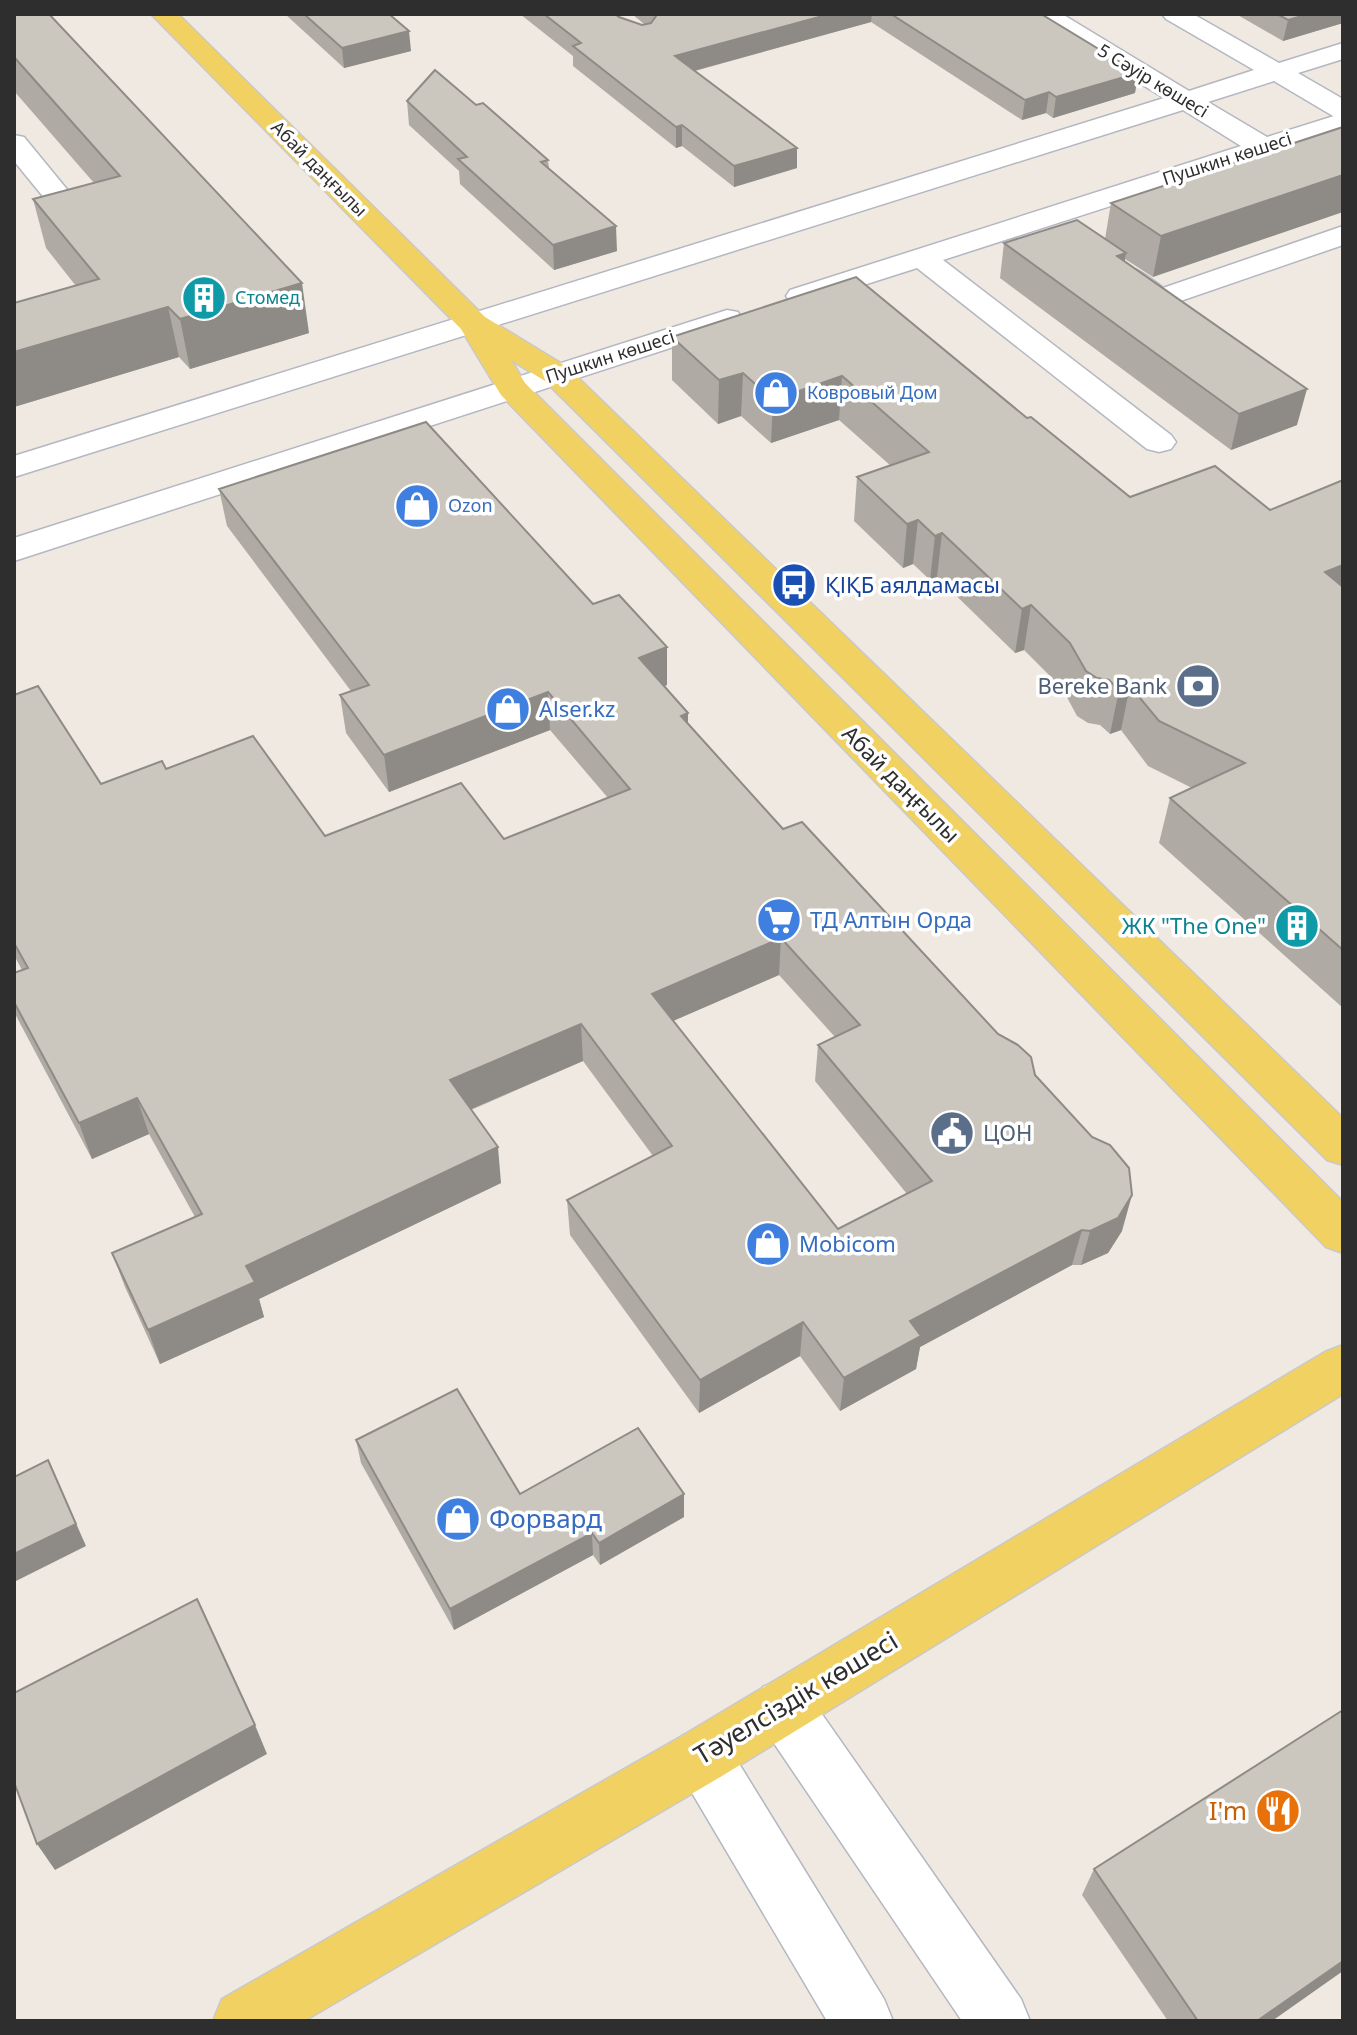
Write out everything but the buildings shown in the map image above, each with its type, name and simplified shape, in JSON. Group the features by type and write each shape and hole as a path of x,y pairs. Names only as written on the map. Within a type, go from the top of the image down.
{"main road":[{"name":"Абай даңғылы","path":"164,14 474,324 556,374 1343,1147"},
{"name":"Абай даңғылы","path":"474,324 512,388 1343,1233"},
{"name":"Тәуелсіздік көшесі","path":"244,2021 702,1756 1343,1367"}],"street":[{"name":"5 Сәуір көшесі","path":"1044,14 1263,147"},
{"path":"1175,14 1343,110"},
{"path":"14,467 1343,51"},
{"name":"Пушкин көшесі","path":"14,550 1343,122"},
{"path":"14,143 69,210"},
{"path":"1042,218 1068,236"},
{"path":"1094,254 1160,299 1343,235"},
{"path":"921,257 1159,442"},
{"path":"783,1707 999,2021"},
{"path":"702,1756 862,2021"}],"place":[{"name":"Стомед","path":"204,298"},
{"name":"Ковровый Дом","path":"776,393"},
{"name":"Ozon","path":"417,506"},
{"name":"ҚІҚБ аялдамасы","path":"794,585"},
{"name":"Bereke Bank","path":"1198,686"},
{"name":"Alser.kz","path":"508,709"},
{"name":"ТД Алтын Орда","path":"779,920"},
{"name":"ЖК \"The One\"","path":"1297,926"},
{"name":"ЦОН","path":"952,1133"},
{"name":"Mobicom","path":"768,1244"},
{"name":"Форвард","path":"458,1519"},
{"name":"I'm","path":"1278,1811"}]}
